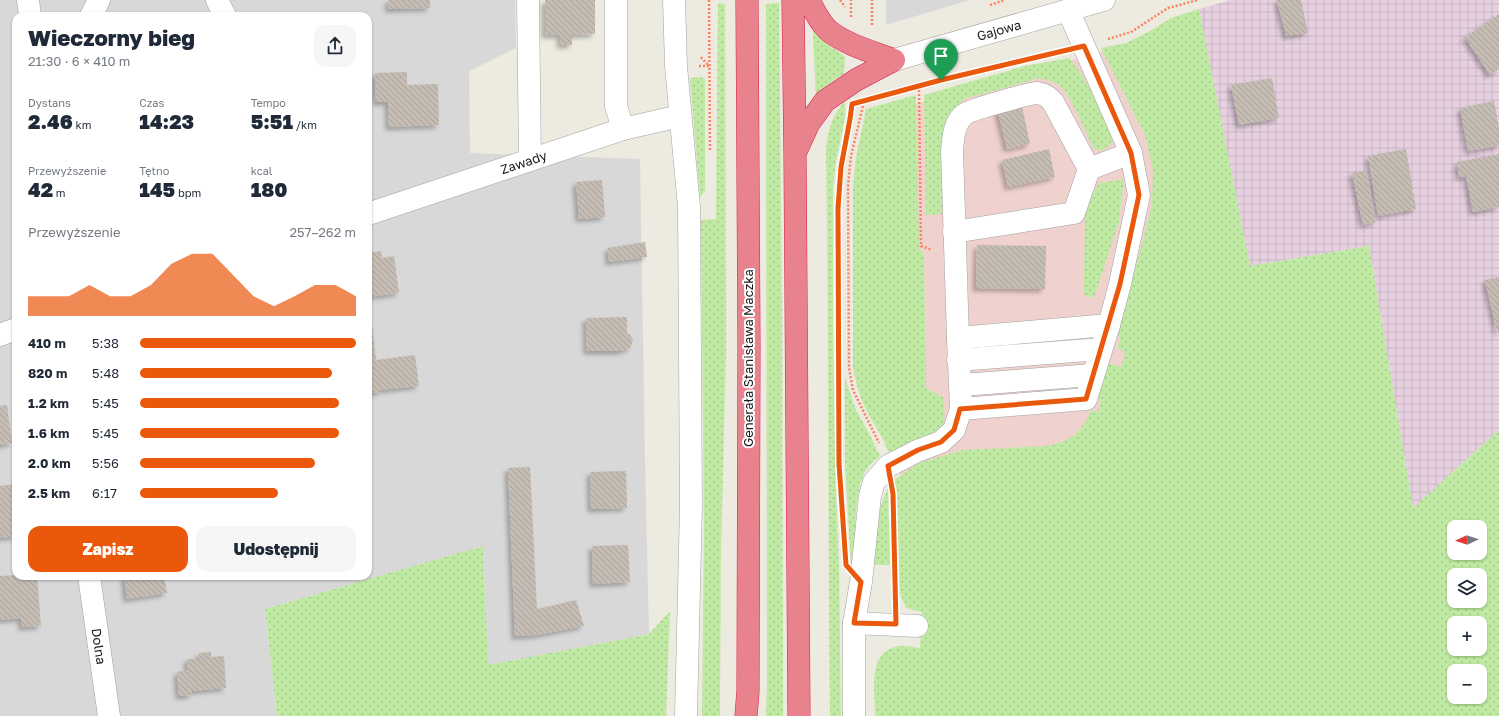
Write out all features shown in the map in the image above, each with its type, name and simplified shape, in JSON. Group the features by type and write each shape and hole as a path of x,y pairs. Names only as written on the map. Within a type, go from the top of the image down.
{"highway":[{"name":"Generała Stanisława Maczka","path":"746,716 748,691 749,360 747,0"},
{"path":"793,0 799,716"},
{"path":"809,0 815,13 829,30 851,44 894,60"},
{"path":"795,154 809,124 825,101 856,80 894,60"}],"street":[{"path":"28,0 30,12"},
{"path":"93,12 99,0"},
{"path":"217,0 222,12"},
{"path":"528,0 530,160"},
{"path":"616,0 616,106 623,129"},
{"path":"674,0 676,66 689,215 691,505 686,716"},
{"name":"Gajowa","path":"894,60 1103,0"},
{"path":"960,409 1086,399 1109,325 1120,284 1139,195 1131,153 1068,10"},
{"path":"854,716 854,623 861,582 870,496 874,482 888,466 918,450 941,442 954,430 960,409 954,232 953,139 958,123 966,113 1026,95 1037,93 1046,95 1053,102 1089,170 1074,213 954,232"},
{"name":"Zawady","path":"372,213 623,129 680,116"},
{"path":"1089,170 1131,153"},
{"path":"958,338 1109,325"},
{"path":"0,335 12,330"},
{"path":"958,360 1101,349"},
{"path":"960,385 1093,375"},
{"name":"Dolna","path":"89,580 109,716"},
{"path":"854,623 906,625"}],"path":[{"path":"709,0 710,152"},
{"path":"840,0 845,7"},
{"path":"872,0 872,22"},
{"path":"871,100 919,86 1084,46 1131,32 1168,8 1198,0"},
{"path":"919,86 921,246 955,257"},
{"path":"858,103 864,102 851,156 848,186 849,368 853,390 883,452 888,466"},
{"path":"843,510 839,464 838,208 841,167 851,112"},
{"path":"893,517 906,625"}],"shaded area":[{"path":"0,0 515,0 516,48 469,71 470,153 640,159 649,634 488,666 483,547 372,579 372,12 12,12 12,580 367,580 265,609 277,716 0,716"},
{"path":"886,0 970,0 886,25"},
{"path":"1230,0 1499,0 1499,430 1413,508 1369,246 1250,266 1199,9"},
{"path":"1202,23 1277,400 906,503 879,367 884,113"}],"green space":[{"path":"718,3 725,4 726,350 721,552 720,716 702,716 704,526 701,220 716,219"},
{"path":"779,3 782,317 783,716 766,716 766,4"},
{"path":"1199,9 1250,266 1369,246 1413,508 1499,430 1499,716 875,716 874,677 879,659 884,652 895,647 906,646 920,648 922,612 906,608 900,594 897,494 894,480 919,463 963,450 1047,446 1062,442 1075,435 1087,420 1091,410 1098,412 1101,400 1095,398 1106,362 1121,367 1125,352 1117,348 1121,336 1114,334 1135,270 1152,206 1153,169 1145,135 1101,48 1126,43 1171,18"},
{"path":"813,31 815,31 829,46 845,56 844,74 828,85 816,99"},
{"path":"1069,58 1097,101 1112,130 1113,141 1109,146 1098,151 1093,147 1078,114 1064,90 1060,86 1050,81 1039,78 964,99 953,110 945,123 942,138 942,214 926,215 924,95 1025,66"},
{"path":"701,77 705,79 705,191 700,197 690,78"},
{"path":"916,95 919,250 924,253 926,388 944,398 944,417 940,430 928,440 920,444 888,452 863,402 853,368 853,188 856,157 866,109"},
{"path":"845,101 845,118 836,161 833,187 833,332 841,716 830,716 826,151 831,124"},
{"path":"1124,179 1119,221 1095,295 1088,297 1084,294 1084,288 1085,215 1088,203 1099,183"},
{"path":"845,378 855,408 880,456 868,468 861,481 857,504 853,566 851,566 845,461"},
{"path":"888,489 890,565 874,565 877,526 881,507"},
{"path":"483,546 488,665 649,634 670,611 666,716 277,716 265,609 365,580 372,580 372,578"}],"building":[{"path":"388,0 430,0 430,8 389,9"},
{"path":"545,0 595,0 595,34 572,35 572,45 560,45 560,35 545,35"},
{"path":"1277,0 1301,0 1308,33 1286,36"},
{"path":"1499,14 1499,69 1490,75 1465,37"},
{"path":"407,72 407,85 438,84 439,125 389,127 388,102 376,102 375,73"},
{"path":"1272,78 1279,118 1239,125 1231,85"},
{"path":"1494,101 1499,128 1499,146 1468,151 1460,108"},
{"path":"1021,102 1030,144 1007,149 997,108"},
{"path":"1049,149 1055,177 1008,187 1002,160"},
{"path":"1406,149 1416,209 1378,216 1368,156"},
{"path":"1499,154 1499,207 1473,212 1466,176 1459,177 1457,162"},
{"path":"1366,170 1376,222 1363,225 1352,173"},
{"path":"602,180 605,217 579,219 576,182"},
{"path":"645,242 647,257 609,262 608,248"},
{"path":"977,245 1046,246 1045,289 976,288"},
{"path":"381,251 382,258 394,256 399,293 372,296 372,252"},
{"path":"1499,277 1499,332 1497,332 1485,280"},
{"path":"627,317 627,333 633,340 630,348 621,351 587,351 586,318"},
{"path":"372,325 376,360 415,355 419,386 380,390 380,392 372,393"},
{"path":"7,405 12,443 0,445 0,406"},
{"path":"530,467 537,609 576,600 584,626 536,635 515,636 508,468"},
{"path":"626,471 627,508 591,509 590,472"},
{"path":"12,484 12,536 0,538 0,486"},
{"path":"628,545 630,582 593,584 592,546"},
{"path":"12,575 12,580 37,580 41,626 22,627 21,618 0,620 0,576"},
{"path":"125,580 165,580 167,593 127,599"},
{"path":"211,652 211,657 224,656 226,688 192,691 192,695 179,696 177,672 188,670 187,659 199,659 199,653"}],"route":[{"path":"1084,46 1131,153 1139,195 1120,284 1086,399 960,409 954,430 941,442 918,450 888,466 893,494 896,624 854,623 861,582 846,565 839,464 838,208 841,167 852,104 941,80 1084,46"}]}
